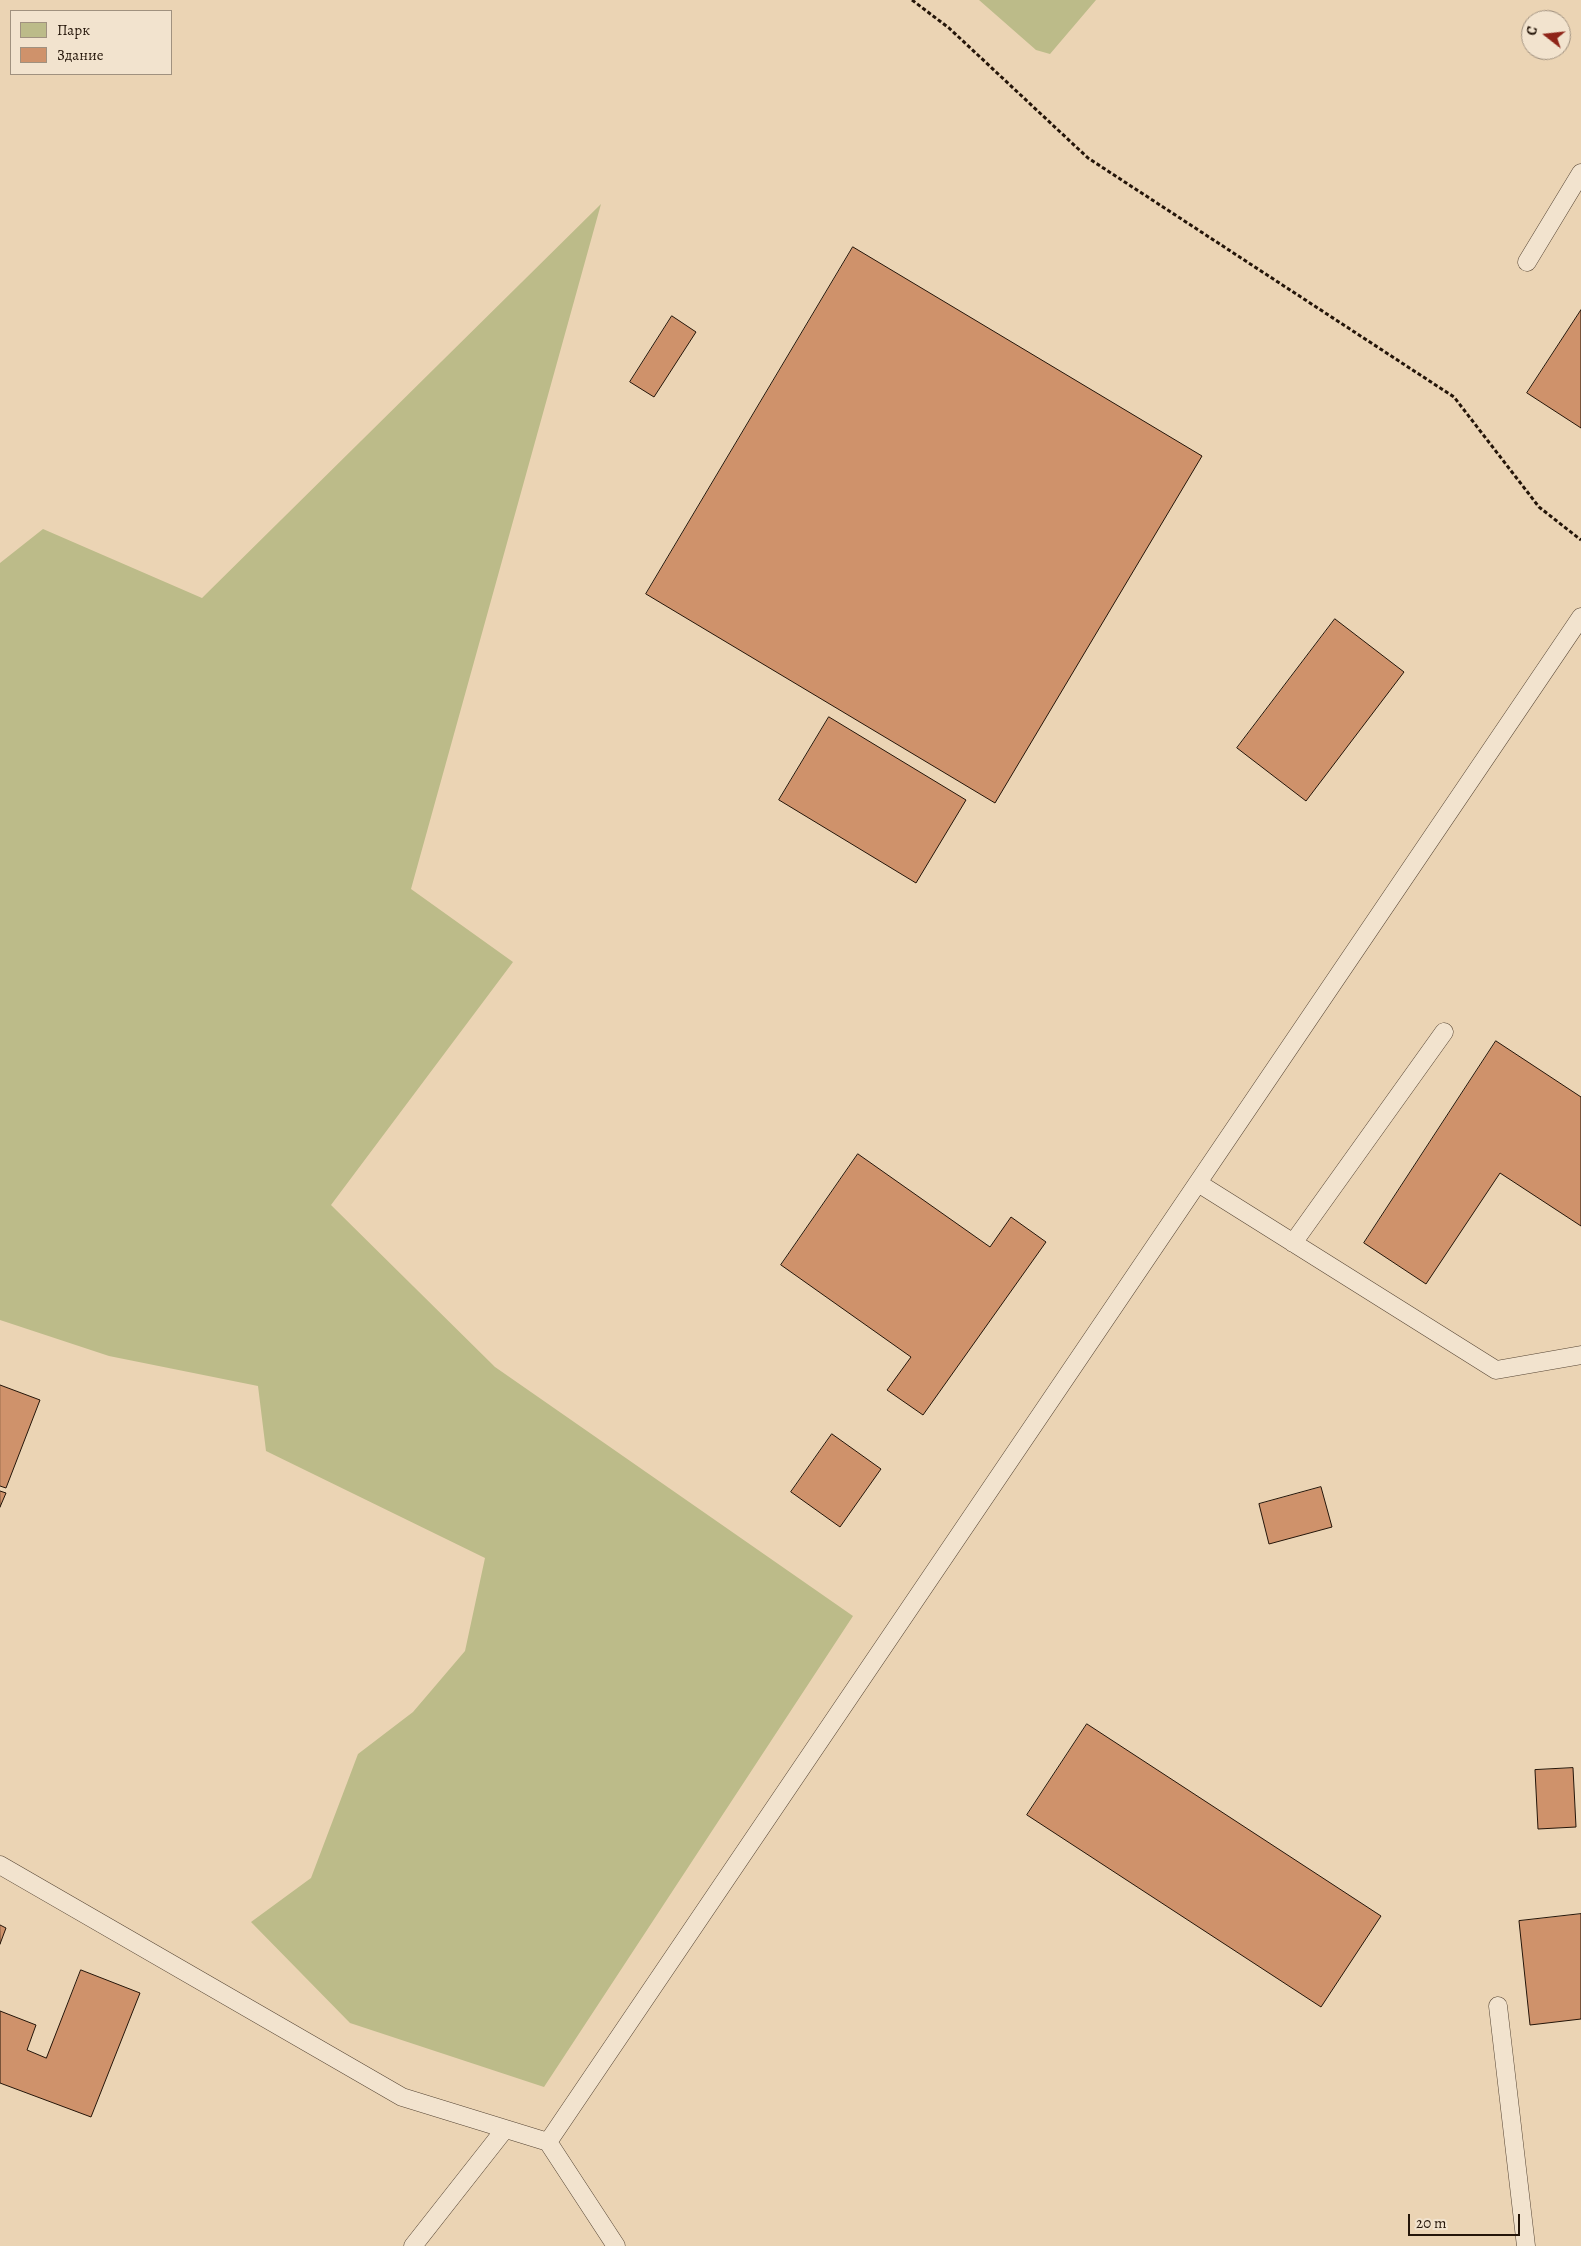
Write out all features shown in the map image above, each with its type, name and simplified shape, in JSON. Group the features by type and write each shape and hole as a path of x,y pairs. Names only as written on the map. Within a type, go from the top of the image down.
{"lane":[{"path":"1526,262 1581,173"},
{"path":"548,2142 1581,617"},
{"path":"1293,1243 1444,1032"},
{"path":"1198,1183 1496,1370 1581,1355"},
{"path":"0,1864 402,2097 548,2142 616,2246"},
{"path":"1498,2006 1526,2246"},
{"path":"413,2246 506,2129"}],"path":[{"path":"912,0 949,28 1088,158 1454,397 1539,507 1581,540"}],"green space":[{"path":"979,0 1096,0 1050,54 1036,50"},
{"path":"601,204 411,889 513,962 331,1205 495,1367 853,1616 544,2087 350,2023 251,1922 311,1878 358,1754 413,1712 465,1651 485,1558 266,1451 258,1386 109,1356 0,1320 0,563 43,529 202,598"}],"building":[{"path":"853,247 1202,456 995,803 646,594"},
{"path":"1581,310 1581,428 1527,393"},
{"path":"672,316 696,332 654,397 630,382"},
{"path":"1335,619 1404,672 1306,801 1237,748"},
{"path":"829,717 966,800 916,883 779,800"},
{"path":"1496,1041 1581,1097 1581,1226 1500,1173 1426,1284 1364,1243"},
{"path":"858,1154 990,1247 1011,1217 1046,1242 923,1415 887,1390 911,1357 781,1265"},
{"path":"0,1385 40,1400 6,1488 0,1486"},
{"path":"832,1434 881,1469 840,1527 791,1492"},
{"path":"1321,1487 1332,1527 1269,1544 1259,1504"},
{"path":"0,1491 6,1493 0,1507"},
{"path":"1087,1724 1381,1916 1321,2007 1027,1815"},
{"path":"1573,1768 1576,1827 1538,1829 1535,1770"},
{"path":"1581,1914 1581,2019 1530,2025 1519,1921"},
{"path":"0,1925 6,1928 0,1944"},
{"path":"81,1970 140,1993 91,2117 0,2083 0,2011 36,2025 27,2050 46,2058"}]}
